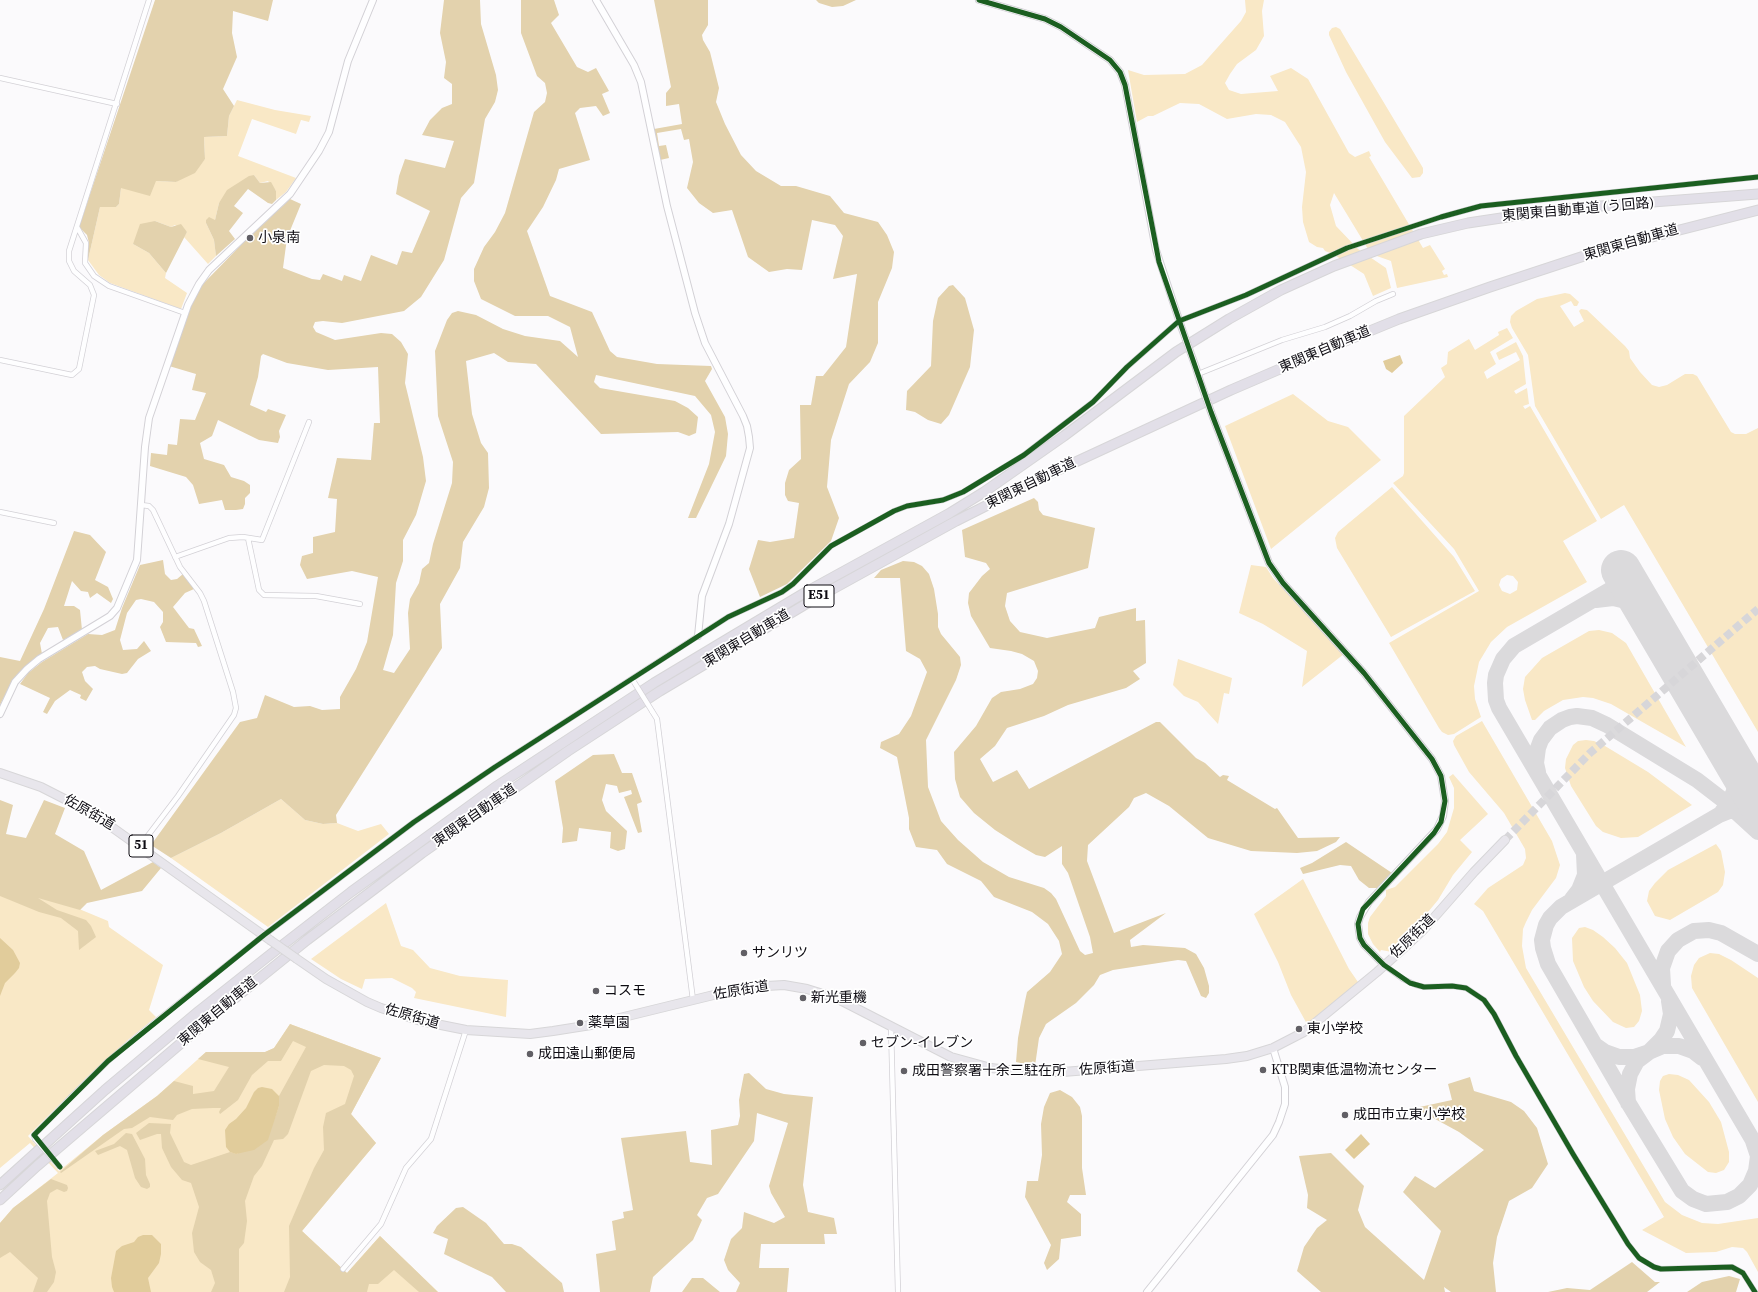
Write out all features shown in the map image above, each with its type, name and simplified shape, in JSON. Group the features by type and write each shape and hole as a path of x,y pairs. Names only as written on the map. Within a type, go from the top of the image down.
{"highway":[{"name":"東関東自動車道 (う回路)","path":"950,513 1016,470 1176,352 1229,319 1281,290 1334,266 1421,234 1468,223 1514,215 1569,208 1758,194"},
{"name":"東関東自動車道","path":"0,1200 37,1166 214,1015 307,940 422,853 568,751 647,700 818,597 956,521 1041,478 1231,390 1338,344 1399,319 1490,287 1577,259 1658,235 1758,210"},
{"name":"東関東自動車道","path":"0,1185 105,1090 265,958 363,883 497,786 654,683 722,642 806,592 950,513"},
{"name":"佐原街道","path":"0,773 41,787 105,821 326,979 366,1002 421,1021 466,1030 523,1034 553,1032 597,1024 750,987 795,986 836,998 939,1051 964,1061 991,1068 1025,1072 1063,1072 1226,1059 1247,1056 1272,1048 1304,1032 1384,965 1424,929 1474,872 1505,840"}],"street":[{"path":"0,360 72,375 79,368 94,295 90,285 74,271 69,261 69,251 149,0"},
{"path":"0,714 15,682 27,669 39,659 110,616 117,608 137,560 149,418 185,313 199,284 209,270 290,194 319,151 329,132 348,61 373,0"},
{"path":"596,0 634,65 640,82 667,206 695,313 705,343 743,416 749,437 750,448 731,516 702,596 698,636"},
{"path":"979,0 1045,19 1061,27 1110,60 1120,72 1125,85 1156,250 1211,412 1269,563 1288,588 1364,673 1432,759 1441,776 1445,801 1442,816 1437,829 1369,902 1360,917 1358,924 1360,938 1364,945 1384,965 1403,979 1416,985 1466,988 1484,1000 1494,1014 1516,1056 1573,1154 1628,1244 1640,1258 1654,1267 1661,1269 1732,1267 1743,1273 1755,1292"},
{"path":"0,78 117,104"},
{"path":"60,1167 34,1135 108,1061 421,818 494,766 632,680 728,617 782,592 793,584 831,546 855,531 901,508 943,500 964,492 1024,455 1093,402 1127,367 1180,324 1347,248 1441,217 1481,206 1758,177"},
{"path":"77,227 84,238 85,263 94,276 109,286 185,313"},
{"path":"1198,374 1282,340 1326,327 1350,316 1376,300 1393,294"},
{"path":"175,557 229,538 236,537 259,540 264,538 309,422"},
{"path":"140,846 178,796 234,715 236,708 233,692 204,601 175,557 153,510 149,506 141,505"},
{"path":"0,512 54,523"},
{"path":"248,538 259,590 264,595 330,597 360,604"},
{"path":"632,680 657,719 658,724 693,1000"},
{"path":"891,1027 898,1292"},
{"path":"343,1269 381,1224 406,1168 431,1139 466,1030"},
{"path":"1147,1292 1273,1135 1285,1104 1285,1087 1272,1048"}],"shaded area":[{"path":"155,0 273,0 268,21 233,11 232,33 237,57 223,89 234,106 229,116 227,136 204,137 205,159 195,173 176,182 156,181 150,196 121,188 119,204 116,207 100,207 88,260 87,255 89,243 87,235 79,227"},
{"path":"444,0 480,0 481,24 496,75 498,90 495,102 485,119 474,183 461,198 444,260 421,297 404,311 342,323 323,321 315,322 313,327 316,332 335,340 381,333 392,334 401,342 408,354 405,383 423,457 426,481 416,515 403,540 403,561 396,583 393,635 383,670 394,673 410,649 408,613 410,599 419,583 422,569 429,563 433,544 452,483 453,462 438,416 435,351 447,320 452,313 458,311 476,315 503,329 525,336 560,341 578,357 570,327 548,316 515,316 481,299 474,281 474,269 484,247 495,232 505,213 534,112 545,102 547,93 545,83 537,76 521,33 521,0 554,0 559,15 551,23 577,67 588,72 596,68 609,91 602,94 610,113 603,116 596,106 580,108 575,113 590,160 559,169 556,180 543,207 527,231 550,296 592,312 610,351 617,357 657,364 711,366 712,369 705,381 725,417 728,434 726,456 696,518 688,518 709,464 715,432 711,415 695,396 596,375 594,382 600,388 675,401 688,408 698,417 696,433 689,436 678,432 601,434 536,364 508,362 494,353 466,361 472,414 481,443 488,453 489,488 484,507 463,542 460,568 440,604 442,648 336,815 337,823 323,824 305,820 281,799 221,833 171,858 151,845 240,722 257,718 265,695 294,707 310,706 322,710 340,709 340,697 356,669 367,642 378,577 352,571 307,579 300,565 302,556 313,553 313,537 335,532 337,499 328,498 337,458 371,460 374,423 380,423 378,367 328,370 287,363 263,354 261,356 258,377 250,405 266,412 268,409 286,415 279,431 280,437 278,443 259,440 218,420 212,436 200,443 204,459 224,465 231,477 244,481 250,485 250,493 245,498 243,509 225,510 222,500 199,504 193,485 186,477 150,466 151,453 167,455 168,444 177,445 180,419 195,420 206,393 192,390 196,374 169,366 189,309 201,286 243,243 290,199 301,204 287,238 283,268 312,279 320,280 323,274 342,281 344,275 361,281 371,255 397,265 402,251 412,253 430,211 396,194 399,176 405,159 445,168 454,141 422,135 430,120 442,108 452,104 452,84 444,78 446,62 440,33"},
{"path":"654,0 708,0 708,25 702,35 703,40 710,52 719,88 716,102 725,124 741,155 756,171 781,186 796,186 830,196 844,213 878,222 887,235 894,252 892,268 878,302 878,343 870,362 849,384 831,440 827,487 839,518 831,541 787,584 760,597 749,569 758,540 770,542 794,538 799,503 788,501 785,495 785,483 789,470 801,459 800,405 811,405 816,376 823,376 846,347 857,274 833,279 843,236 835,225 812,220 802,270 787,269 769,272 748,257 732,210 713,213 699,203 687,188 693,162 689,139 684,140 681,129 657,133 659,146 666,145 669,158 660,160 654,129 682,124 679,104 666,106 666,93 671,87"},
{"path":"816,0 856,0 843,6 832,7 819,3"},
{"path":"1245,0 1264,0 1262,11 1264,36 1256,50 1237,64 1230,74 1225,83 1229,90 1241,94 1278,91 1270,76 1291,68 1308,79 1349,153 1355,157 1369,151 1371,156 1369,157 1423,248 1430,245 1445,269 1442,271 1444,275 1447,274 1448,277 1397,288 1391,261 1371,254 1334,193 1330,205 1336,226 1358,249 1386,268 1391,288 1373,296 1364,274 1333,254 1325,251 1323,248 1317,247 1309,242 1303,222 1302,207 1306,172 1301,147 1285,122 1271,115 1256,114 1227,119 1199,104 1180,103 1137,122 1128,70 1144,75 1185,74 1202,65 1241,21 1246,12"},
{"path":"1336,27 1340,29 1423,168 1423,173 1420,177 1412,178 1385,142 1346,72 1329,35 1332,28"},
{"path":"237,100 275,110 311,116 309,122 301,120 296,134 252,119 238,156 296,178 286,192 276,200 276,191 268,181 260,183 254,175 219,203 215,220 206,223 214,240 216,256 208,264 184,237 187,232 175,225 171,227 155,221 133,244 149,253 166,273 165,278 187,293 181,309 110,283 99,275 88,260 100,207 116,207 119,204 121,188 156,181 176,182 205,159 204,137 227,136 229,116"},
{"path":"254,175 260,183 271,182 276,191 276,200 272,204 268,203 248,189 234,206 243,213 229,231 235,239 216,256 214,240 206,220 209,217 215,220 219,203 227,190 249,176"},
{"path":"155,221 171,227 181,224 187,232 166,273 149,253 133,244 140,224"},
{"path":"953,285 965,298 974,330 970,367 949,415 941,424 928,420 915,412 906,410 907,391 931,366 933,321 938,298 949,286"},
{"path":"1565,293 1570,294 1579,302 1577,306 1574,306 1571,301 1560,306 1574,327 1584,321 1579,311 1581,309 1587,310 1625,346 1629,351 1630,358 1652,385 1659,387 1667,385 1685,374 1693,374 1697,376 1731,432 1735,434 1746,434 1758,428 1758,732 1624,505 1601,519 1535,406 1528,355 1512,328 1510,322 1511,316 1516,311 1537,299"},
{"path":"1507,328 1513,338 1490,352 1496,364 1484,372 1487,379 1520,360 1516,352 1499,360 1496,353 1516,342 1523,356 1526,384 1514,391 1516,394 1527,388 1529,404 1523,406 1525,409 1530,406 1597,521 1563,541 1587,582 1507,627 1491,642 1479,662 1474,686 1475,699 1481,717 1454,734 1448,735 1442,732 1439,728 1389,643 1479,591 1454,549 1393,483 1403,476 1404,473 1404,416 1445,377 1441,368 1447,364 1448,352 1469,339 1475,350 1499,335 1498,332","holes":["1507,575 1513,576 1518,582 1517,590 1510,594 1502,591 1499,585 1501,579"]},
{"path":"1400,355 1403,363 1392,373 1386,369 1383,361"},
{"path":"1293,394 1328,421 1348,427 1381,460 1271,549 1225,426"},
{"path":"1392,487 1454,557 1475,591 1391,637 1337,548 1335,538 1338,532"},
{"path":"1034,498 1038,502 1039,510 1043,515 1095,528 1088,568 1007,593 1005,606 1010,621 1020,632 1047,638 1095,628 1099,617 1136,608 1136,621 1145,620 1146,663 1133,671 1140,679 1126,688 1068,705 1044,716 1007,728 995,746 980,759 993,782 1017,770 1029,789 1156,722 1160,722 1196,758 1205,763 1220,777 1223,775 1229,776 1227,780 1275,809 1277,808 1298,838 1340,837 1336,842 1317,851 1297,853 1251,851 1208,838 1169,806 1146,793 1134,798 1129,807 1088,845 1087,861 1114,933 1166,913 1130,940 1131,947 1143,945 1185,948 1196,954 1204,968 1209,986 1209,993 1206,998 1201,996 1186,961 1178,960 1113,970 1100,975 1094,985 1076,1003 1046,1024 1039,1038 1035,1066 1016,1062 1018,1038 1025,1001 1027,992 1050,972 1062,954 1059,941 1048,924 1032,912 994,897 981,881 947,864 937,850 916,847 909,829 909,818 897,757 880,748 881,742 899,734 911,716 927,672 920,659 906,651 900,578 874,578 881,570 903,561 914,562 922,566 929,574 934,589 938,614 938,627 941,634 960,657 961,665 956,680 926,740 928,787 941,821 958,840 983,862 1009,877 1044,888 1051,893 1056,899 1080,951 1085,955 1093,953 1090,937 1068,873 1062,864 1062,846 1045,857 1036,855 1017,844 995,830 974,813 960,797 955,779 954,752 976,726 992,698 1001,692 1020,689 1033,684 1037,678 1038,671 1034,661 1022,654 990,648 971,616 968,603 969,593 982,576 990,569 986,563 965,557 962,530"},
{"path":"74,531 90,535 106,552 95,580 108,587 113,599 111,603 97,593 90,598 88,592 81,591 72,581 64,606 74,606 80,610 82,630 63,640 58,627 48,628 40,643 42,654 13,680 0,705 0,657 20,661 44,609"},
{"path":"163,560 165,574 171,580 177,579 183,574 194,589 185,593 173,607 189,628 194,629 202,646 198,647 196,643 166,642 160,627 163,622 163,612 154,602 141,599 136,600 127,613 120,640 123,650 137,649 144,641 151,651 138,659 127,673 122,674 100,669 95,666 87,667 82,672 85,681 93,689 86,701 80,698 81,695 70,690 55,701 47,714 43,712 50,698 20,684 28,673 42,662 88,634 102,635 115,630 122,608 140,565"},
{"path":"1251,565 1266,567 1273,578 1344,654 1302,687 1307,651 1263,624 1239,613"},
{"path":"1599,630 1612,633 1626,643 1686,747 1611,704 1593,698 1583,697 1563,700 1544,711 1535,720 1532,720 1523,689 1525,677 1542,658 1589,631"},
{"path":"1178,659 1232,678 1229,694 1224,693 1218,724 1198,702 1184,696 1173,685"},
{"path":"1482,721 1552,841 1560,865 1556,878 1532,910 1523,929 1522,946 1526,968 1665,1202 1682,1215 1702,1223 1718,1224 1758,1218 1758,1272 1747,1252 1743,1248 1732,1247 1716,1252 1686,1253 1642,1230 1664,1217 1483,911 1474,904 1488,888 1523,865 1526,858 1525,849 1504,813 1469,772 1454,745 1453,741 1456,736"},
{"path":"1578,741 1594,741 1605,746 1648,772 1692,805 1638,837 1621,838 1603,832 1596,826 1571,786 1565,768 1566,759 1573,745"},
{"path":"614,754 622,773 632,773 642,802 637,804 642,832 638,833 624,797 632,794 631,790 619,793 617,786 606,784 602,800 606,811 627,831 625,849 618,851 610,848 611,832 579,828 577,841 562,843 563,828 555,781 593,755"},
{"path":"1453,774 1488,814 1460,840 1472,852 1453,875 1438,900 1423,918 1424,919 1392,952 1381,950 1380,952 1373,944 1368,934 1368,923 1370,917 1386,896 1386,890 1395,887 1438,844 1447,832 1454,808 1454,788 1449,777"},
{"path":"281,799 305,820 323,824 337,823 358,831 381,824 389,834 268,927 171,858 221,833"},
{"path":"0,800 13,805 6,834 26,838 44,800 65,808 55,834 84,851 101,890 153,862 161,868 142,891 87,903 80,910 38,898 57,910 86,920 91,926 96,937 79,950 78,931 61,918 39,912 0,896"},
{"path":"1346,842 1392,873 1377,888 1369,888 1359,880 1351,866 1340,865 1303,874 1300,868 1312,863"},
{"path":"1716,844 1721,851 1725,872 1723,885 1718,892 1670,920 1655,916 1647,901 1649,891 1655,883 1668,870"},
{"path":"0,876 108,921 109,927 163,965 149,1010 156,1017 86,1078 28,1136 59,1171 103,1135 157,1096 206,1052 265,1052 274,1048 290,1024 381,1058 351,1114 376,1143 302,1231 347,1273 380,1236 438,1292 0,1292 0,1223 13,1208 58,1173 30,1143 0,1168"},
{"path":"1303,879 1349,969 1358,982 1307,1024 1291,995 1278,962 1254,914"},
{"path":"386,903 401,946 413,950 430,968 460,976 508,980 506,1017 414,998 416,992 412,988 392,978 365,979 362,989 341,979 311,959"},
{"path":"1585,927 1593,930 1603,937 1615,948 1627,963 1640,995 1642,1011 1639,1021 1634,1027 1626,1028 1613,1022 1593,1001 1584,987 1573,961 1572,938 1579,928"},
{"path":"0,938 13,950 20,963 19,968 5,983 0,996"},
{"path":"1710,953 1719,954 1731,960 1758,978 1758,1102 1692,988 1691,976 1694,965 1699,958"},
{"path":"290,1024 381,1058 351,1114 376,1143 302,1231 347,1273 380,1236 438,1292 419,1292 394,1270 378,1284 369,1284 367,1292 284,1292 290,1277 289,1226 314,1168 324,1150 323,1127 326,1113 345,1104 354,1076 351,1070 344,1066 324,1065 311,1071 288,1134 283,1139 274,1140 262,1166 254,1176 245,1201 247,1221 244,1243 239,1249 239,1292 211,1292 215,1283 211,1270 200,1262 194,1252 192,1233 199,1207 191,1183 182,1180 171,1167 162,1148 161,1134 140,1140 136,1133 149,1123 171,1124 170,1133 184,1162 191,1165 230,1152 237,1154 275,1117 279,1106 279,1096 306,1047 293,1041 281,1061 268,1061 252,1075 238,1100 220,1114 219,1112 221,1108 213,1108 192,1109 177,1115 173,1120 150,1117 132,1128 124,1129 61,1173 60,1172 103,1135 157,1096 174,1081 193,1086 193,1094 214,1091 229,1067 198,1059 206,1052 265,1052 274,1048"},
{"path":"749,1073 766,1089 784,1094 813,1097 803,1185 808,1212 834,1218 837,1234 824,1234 825,1244 761,1244 759,1268 789,1268 787,1292 736,1292 740,1283 728,1270 724,1260 731,1239 742,1228 744,1212 774,1223 785,1217 771,1193 769,1186 788,1123 757,1113 754,1141 718,1194 707,1198 697,1215 702,1220 693,1240 653,1277 650,1292 600,1292 596,1254 616,1250 612,1221 624,1218 623,1212 633,1210 621,1138 686,1131 690,1162 712,1165 711,1130 738,1125 740,1116 739,1100 744,1074"},
{"path":"1669,1074 1678,1075 1689,1080 1709,1102 1721,1122 1729,1152 1729,1162 1724,1170 1716,1173 1708,1172 1685,1154 1673,1137 1665,1119 1659,1090 1660,1081 1663,1076"},
{"path":"1470,1077 1474,1091 1511,1102 1524,1111 1537,1128 1548,1164 1532,1188 1509,1201 1497,1237 1493,1263 1496,1292 1451,1292 1444,1287 1445,1292 1321,1292 1297,1271 1304,1247 1317,1228 1327,1220 1307,1208 1308,1195 1299,1156 1331,1153 1364,1186 1358,1210 1365,1227 1424,1280 1441,1231 1403,1192 1415,1176 1435,1188 1484,1150 1459,1132 1415,1108 1452,1100 1448,1084"},
{"path":"262,1087 272,1089 279,1096 279,1106 268,1140 254,1150 236,1154 230,1152 226,1147 225,1130 229,1124 246,1108 254,1092 258,1088"},
{"path":"1060,1090 1072,1097 1080,1107 1082,1116 1082,1168 1086,1195 1070,1195 1067,1202 1081,1214 1081,1236 1061,1239 1059,1259 1047,1270 1044,1263 1051,1245 1025,1197 1027,1181 1038,1181 1042,1155 1041,1124 1044,1107 1050,1093"},
{"path":"126,1133 132,1134 145,1159 146,1175 150,1184 150,1187 147,1189 141,1187 135,1178 127,1150 120,1146 98,1155 95,1151 114,1144"},
{"path":"1361,1134 1370,1144 1354,1159 1345,1150"},
{"path":"51,1179 67,1185 68,1188 67,1191 64,1192 57,1189 50,1193 47,1201 52,1257 56,1272 54,1282 47,1292 33,1292 38,1278 10,1252 0,1258 0,1223 13,1208"},
{"path":"463,1207 486,1223 504,1244 512,1244 521,1247 562,1283 564,1292 506,1292 492,1277 444,1254 448,1239 433,1233 437,1226 456,1208"},
{"path":"143,1235 152,1235 161,1244 159,1263 148,1278 151,1292 114,1292 111,1278 116,1251 122,1246 134,1242 138,1237"},
{"path":"1632,1262 1655,1282 1660,1282 1647,1292 1548,1292 1567,1288 1590,1290"},
{"path":"1729,1276 1740,1279 1736,1292 1687,1292 1702,1282"},
{"path":"692,1278 703,1278 720,1292 682,1292"}],"taxiway":[{"path":"1627,580 1514,646 1503,659 1496,675 1496,700 1499,708 1758,1149"},
{"path":"1596,600 1613,598 1626,601 1638,607 1648,616"},
{"path":"1538,772 1536,763 1538,748 1541,740 1550,728 1562,720 1570,717 1577,716 1592,718 1607,725 1697,780 1723,800 1758,832"},
{"path":"1722,812 1729,803 1735,789 1735,763"},
{"path":"1753,1141 1758,1156 1756,1171 1750,1185 1739,1196 1727,1202 1706,1204 1693,1199 1682,1191 1629,1104 1548,964 1542,940 1546,925 1550,918 1561,907 1719,815 1729,811 1739,810 1758,815"},
{"path":"1572,899 1579,890 1585,875 1584,854"},
{"path":"1663,985 1662,968 1668,951 1678,940 1694,931 1709,930 1721,933 1758,954"},
{"path":"1595,1045 1605,1052 1619,1057 1634,1057 1649,1052 1661,1040 1667,1031 1671,1014 1669,1001"},
{"path":"1628,1103 1627,1089 1630,1074 1637,1061 1649,1052 1663,1046 1679,1046 1693,1051 1702,1058"}],"runway":[{"path":"1621,570 1758,803"}],"tunnel":[{"path":"1505,840 1590,753 1758,609"}],"cycle path":[{"path":"979,0 1045,19 1061,27 1110,60 1120,72 1125,85 1159,262 1211,412 1269,563 1283,583 1364,673 1432,759 1441,776 1445,801 1441,822 1434,833 1363,909 1358,924 1360,938 1364,945 1384,965 1410,983 1424,987 1452,986 1466,988 1484,1000 1494,1014 1516,1056 1573,1154 1628,1244 1639,1258 1654,1267 1661,1269 1732,1267 1743,1273 1755,1292"},
{"path":"60,1167 34,1135 108,1061 264,935 414,822 495,767 728,617 782,592 793,584 831,546 894,511 907,506 943,500 963,492 1024,455 1093,402 1127,367 1179,321 1246,295 1347,248 1441,217 1481,206 1758,177"}],"place":[{"name":"小泉南","path":"250,238"},
{"name":"サンリツ","path":"744,953"},
{"name":"コスモ","path":"596,991"},
{"name":"新光重機","path":"803,998"},
{"name":"薬草園","path":"580,1023"},
{"name":"東小学校","path":"1299,1029"},
{"name":"セブン-イレブン","path":"863,1043"},
{"name":"成田遠山郵便局","path":"530,1054"},
{"name":"KTB関東低温物流センター","path":"1263,1070"},
{"name":"成田警察署十余三駐在所","path":"904,1071"},
{"name":"成田市立東小学校","path":"1345,1115"}]}
